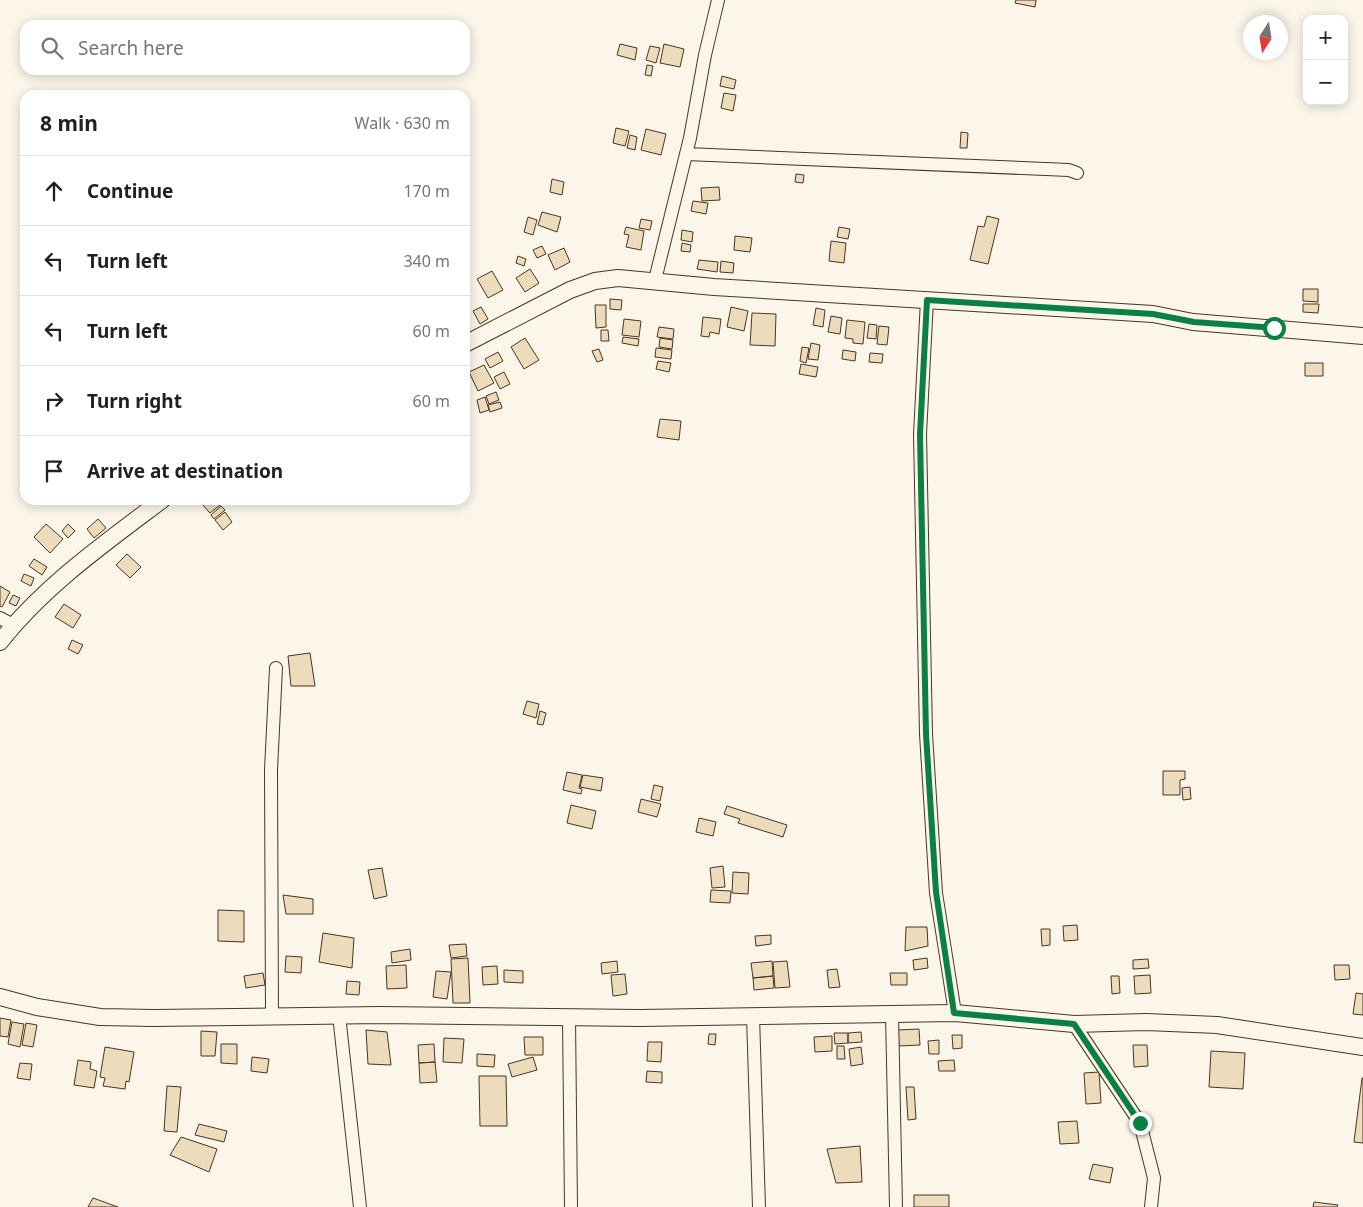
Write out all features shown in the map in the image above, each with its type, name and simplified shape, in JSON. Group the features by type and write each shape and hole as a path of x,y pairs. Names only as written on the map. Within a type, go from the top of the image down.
{"street":[{"path":"655,280 686,154 705,55 718,0"},
{"path":"686,154 1059,170 1077,173"},
{"path":"470,341 570,290 595,281 618,278 714,287 1153,314 1194,322 1363,336"},
{"path":"927,300 920,434 926,734 936,892 954,1013"},
{"path":"0,642 6,622 156,505"},
{"path":"272,1016 271,796 276,668"},
{"path":"0,997 37,1007 100,1017 569,1017 954,1013 1074,1024 1146,1022 1217,1025 1363,1048"},
{"path":"892,1014 896,1207"},
{"path":"339,1016 360,1207"},
{"path":"753,1016 759,1207"},
{"path":"569,1017 570,1207"},
{"path":"1074,1024 1140,1123 1154,1178 1151,1207"}],"building":[{"path":"1016,0 1036,0 1035,7 1015,3"},
{"path":"620,44 637,48 635,60 617,55"},
{"path":"664,44 684,49 680,67 660,63"},
{"path":"650,46 660,48 656,63 646,60"},
{"path":"647,65 653,66 651,76 645,75"},
{"path":"722,76 736,80 734,89 720,86"},
{"path":"724,93 736,95 733,111 721,108"},
{"path":"616,128 629,131 625,146 613,143"},
{"path":"646,129 666,134 661,155 641,150"},
{"path":"961,132 968,133 967,148 960,148"},
{"path":"630,135 637,137 635,150 627,148"},
{"path":"796,174 804,175 803,183 795,182"},
{"path":"552,179 564,182 562,195 550,192"},
{"path":"719,187 720,200 702,201 701,188"},
{"path":"693,201 708,203 706,214 691,211"},
{"path":"542,212 561,217 557,232 538,225"},
{"path":"987,216 999,219 988,264 970,260 978,226 984,227"},
{"path":"528,217 537,220 533,235 524,232"},
{"path":"641,219 652,221 650,230 639,228"},
{"path":"626,227 644,231 641,250 626,247 629,235 624,234"},
{"path":"839,227 850,229 848,239 837,237"},
{"path":"682,230 693,232 692,242 681,240"},
{"path":"735,236 752,238 750,252 734,250"},
{"path":"831,241 846,243 844,263 829,261"},
{"path":"682,243 691,245 690,252 681,251"},
{"path":"542,246 546,254 537,258 533,250"},
{"path":"564,248 570,262 555,270 548,255"},
{"path":"518,256 526,259 524,266 516,263"},
{"path":"699,260 718,262 717,272 697,269"},
{"path":"721,261 734,263 733,273 720,272"},
{"path":"530,269 539,283 525,292 516,278"},
{"path":"492,271 503,290 488,298 477,279"},
{"path":"1303,289 1318,289 1318,302 1303,301"},
{"path":"610,299 622,300 621,310 610,309"},
{"path":"1303,304 1319,304 1318,313 1303,312"},
{"path":"595,305 606,305 606,327 596,328"},
{"path":"481,307 488,319 480,324 473,311"},
{"path":"731,307 748,311 744,331 727,327"},
{"path":"816,308 825,310 823,327 813,325"},
{"path":"752,313 776,314 775,346 750,345"},
{"path":"831,316 842,318 840,334 828,332"},
{"path":"703,317 721,319 719,334 710,332 709,337 701,336"},
{"path":"624,319 641,321 639,337 622,335"},
{"path":"847,320 865,322 863,344 853,343 853,339 845,338"},
{"path":"869,324 877,325 876,339 867,338"},
{"path":"879,326 889,327 887,345 877,344"},
{"path":"659,327 674,329 673,339 657,337"},
{"path":"601,330 608,330 609,341 601,341"},
{"path":"623,337 639,339 638,346 622,343"},
{"path":"525,338 539,360 524,369 511,347"},
{"path":"660,338 673,340 672,349 659,347"},
{"path":"811,343 820,345 818,360 808,359"},
{"path":"802,347 809,348 806,363 800,361"},
{"path":"656,348 672,350 671,359 655,357"},
{"path":"599,349 603,360 597,362 592,351"},
{"path":"843,350 856,352 855,361 842,359"},
{"path":"498,352 503,361 490,368 485,359"},
{"path":"870,353 883,354 882,363 869,362"},
{"path":"658,361 671,363 669,372 656,369"},
{"path":"1305,363 1323,363 1323,376 1305,376"},
{"path":"801,364 818,367 816,377 799,374"},
{"path":"484,365 494,383 478,391 470,372"},
{"path":"504,372 510,384 500,389 494,377"},
{"path":"496,392 499,400 489,404 486,396"},
{"path":"485,397 489,410 480,413 477,400"},
{"path":"500,402 502,408 490,412 488,405"},
{"path":"660,419 681,421 679,440 657,437"},
{"path":"203,505 220,505 210,513"},
{"path":"221,506 225,510 214,519 211,515"},
{"path":"225,512 232,522 223,530 215,520"},
{"path":"98,519 106,528 94,538 87,529"},
{"path":"46,524 63,539 50,553 34,537"},
{"path":"68,524 75,531 68,538 62,531"},
{"path":"127,554 141,567 130,578 116,565"},
{"path":"34,559 47,567 42,575 29,566"},
{"path":"24,574 34,578 31,586 21,581"},
{"path":"0,586 10,592 2,607 0,606"},
{"path":"13,595 20,598 16,606 9,603"},
{"path":"64,604 81,615 73,628 55,617"},
{"path":"72,640 83,645 78,654 68,649"},
{"path":"310,653 315,686 291,686 288,656"},
{"path":"527,701 539,704 536,718 523,714"},
{"path":"540,711 546,713 543,725 537,724"},
{"path":"1163,771 1185,771 1185,779 1180,780 1180,795 1163,795"},
{"path":"567,772 582,775 579,788 582,789 581,794 563,790"},
{"path":"583,775 603,778 601,791 580,787"},
{"path":"654,785 663,787 660,801 651,799"},
{"path":"1190,787 1191,799 1183,800 1182,788"},
{"path":"641,799 661,804 657,817 638,812"},
{"path":"571,805 596,811 592,829 567,823"},
{"path":"727,806 787,825 783,837 738,823 740,819 724,814"},
{"path":"699,818 716,822 713,836 696,832"},
{"path":"723,866 725,887 712,888 710,868"},
{"path":"382,868 387,896 374,899 368,870"},
{"path":"733,872 749,873 748,894 732,893"},
{"path":"711,890 731,891 730,903 710,902"},
{"path":"283,895 313,899 313,914 286,914"},
{"path":"218,910 244,911 244,942 218,941"},
{"path":"1077,925 1078,940 1064,941 1063,926"},
{"path":"906,927 927,927 928,946 905,951"},
{"path":"1041,929 1050,929 1050,945 1042,946"},
{"path":"323,933 354,938 352,968 319,962"},
{"path":"771,935 771,944 756,946 755,936"},
{"path":"466,944 467,956 451,958 449,945"},
{"path":"410,949 411,960 392,963 391,952"},
{"path":"286,956 302,957 301,973 285,972"},
{"path":"468,958 470,1003 453,1003 451,959"},
{"path":"927,958 928,968 914,970 913,960"},
{"path":"1148,959 1149,968 1133,969 1133,960"},
{"path":"617,961 618,972 602,974 601,963"},
{"path":"772,961 773,976 753,978 751,963"},
{"path":"787,961 790,987 775,988 773,962"},
{"path":"406,965 407,988 387,989 386,966"},
{"path":"1334,965 1349,965 1350,979 1335,980"},
{"path":"497,966 498,984 483,985 482,967"},
{"path":"837,969 840,987 829,988 827,970"},
{"path":"504,970 523,971 523,983 504,982"},
{"path":"436,971 451,972 447,999 433,997"},
{"path":"263,973 265,985 246,988 244,976"},
{"path":"890,973 907,973 907,985 891,985"},
{"path":"625,974 627,994 613,996 611,975"},
{"path":"1150,975 1151,993 1135,994 1134,976"},
{"path":"773,976 774,988 754,990 753,978"},
{"path":"1111,976 1119,976 1120,993 1112,994"},
{"path":"347,981 360,982 359,995 346,994"},
{"path":"1356,993 1363,994 1363,1015 1353,1014"},
{"path":"0,1018 11,1020 8,1037 0,1036"},
{"path":"12,1022 24,1024 20,1047 8,1044"},
{"path":"26,1023 37,1025 33,1047 22,1045"},
{"path":"919,1029 920,1045 899,1046 898,1030"},
{"path":"366,1030 387,1032 391,1065 368,1064"},
{"path":"201,1031 217,1032 215,1056 201,1056"},
{"path":"861,1032 862,1042 848,1043 848,1033"},
{"path":"834,1033 848,1033 848,1043 835,1044"},
{"path":"709,1034 716,1034 715,1045 708,1044"},
{"path":"952,1035 962,1035 962,1048 953,1049"},
{"path":"832,1036 832,1051 815,1052 814,1037"},
{"path":"524,1037 543,1037 543,1055 525,1055"},
{"path":"444,1038 464,1039 462,1063 443,1062"},
{"path":"939,1040 939,1054 929,1054 928,1041"},
{"path":"648,1042 662,1042 661,1062 647,1061"},
{"path":"221,1044 237,1044 237,1064 221,1063"},
{"path":"434,1044 435,1062 419,1063 418,1045"},
{"path":"1133,1045 1147,1045 1148,1066 1134,1067"},
{"path":"837,1046 844,1046 845,1059 837,1059"},
{"path":"105,1047 134,1052 129,1082 126,1081 125,1089 103,1086 105,1078 100,1077"},
{"path":"861,1047 863,1064 851,1066 849,1049"},
{"path":"1211,1051 1245,1053 1243,1089 1209,1087"},
{"path":"477,1054 495,1055 494,1067 477,1066"},
{"path":"252,1057 269,1059 267,1073 251,1071"},
{"path":"533,1057 537,1070 512,1077 508,1064"},
{"path":"78,1060 91,1062 90,1069 97,1071 94,1088 74,1085"},
{"path":"954,1060 955,1071 939,1071 938,1061"},
{"path":"435,1062 437,1082 420,1083 419,1063"},
{"path":"20,1063 32,1064 30,1080 17,1078"},
{"path":"647,1071 662,1072 662,1083 646,1082"},
{"path":"1099,1072 1101,1103 1086,1104 1084,1073"},
{"path":"479,1076 506,1076 507,1126 480,1126"},
{"path":"1363,1078 1363,1143 1354,1142"},
{"path":"167,1086 181,1087 177,1132 164,1131"},
{"path":"906,1087 914,1087 916,1119 908,1120"},
{"path":"1077,1121 1079,1143 1060,1144 1058,1122"},
{"path":"199,1124 227,1131 224,1142 195,1135"},
{"path":"181,1137 217,1149 209,1172 170,1155"},
{"path":"860,1146 862,1182 836,1183 827,1149"},
{"path":"1093,1164 1113,1168 1110,1183 1089,1179"},
{"path":"914,1195 949,1195 949,1207 914,1207"},
{"path":"93,1198 118,1207 88,1207"},
{"path":"1314,1202 1338,1205 1337,1207 1313,1207"}],"route":[{"path":"1140,1123 1074,1024 954,1013 936,892 926,734 920,434 927,300 1153,314 1194,322 1274,328"}]}
